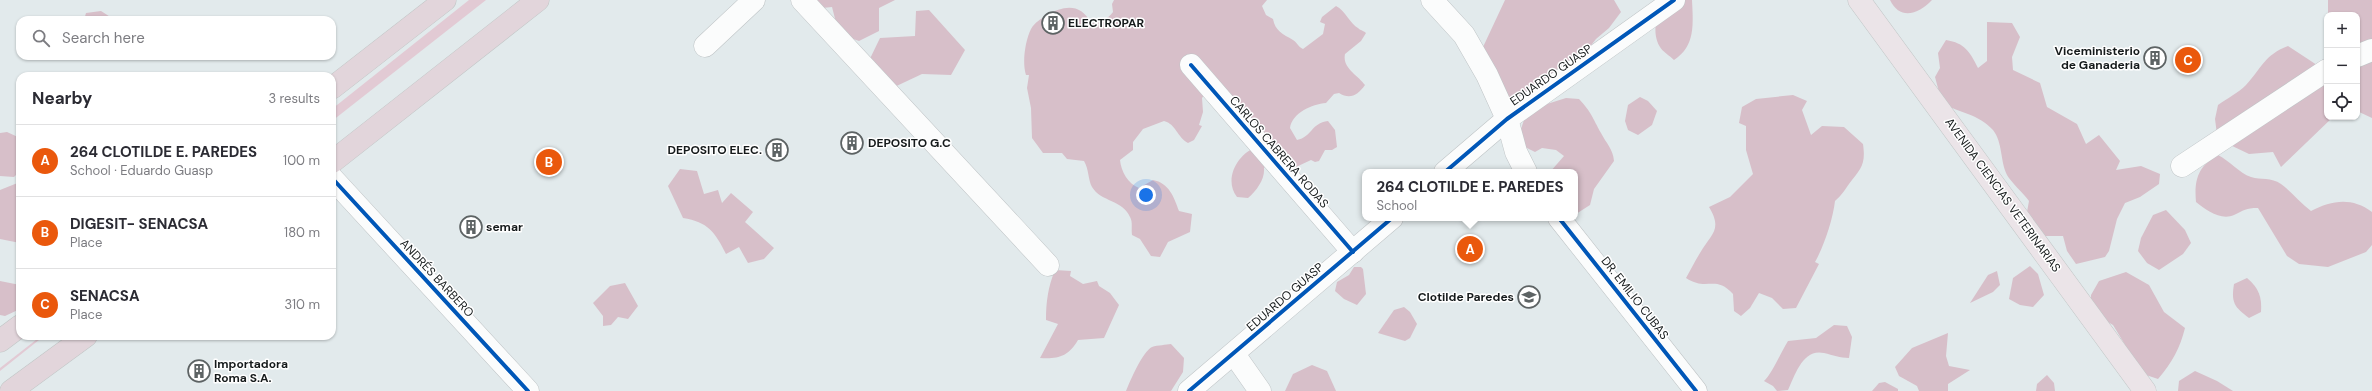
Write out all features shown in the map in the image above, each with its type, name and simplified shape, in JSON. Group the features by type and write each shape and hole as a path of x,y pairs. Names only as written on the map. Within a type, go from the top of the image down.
{"highway":[{"path":"336,85 445,0"},
{"path":"336,159 538,0"},
{"path":"0,341 16,329"},
{"path":"11,391 81,340"}],"main road":[{"name":"AVENIDA CIENCIAS VETERINARIAS","path":"1859,0 2145,391"}],"street":[{"path":"705,46 754,0"},
{"path":"802,0 1048,264"},
{"path":"1432,0 1464,35 1487,75 1507,119 1516,152 1524,169"},
{"name":"EDUARDO GUASP","path":"1449,169 1507,119 1674,0"},
{"name":"CARLOS CABRERA RODAS","path":"1191,64 1353,252"},
{"path":"2182,166 2324,72"},
{"name":"ANDRÉS BARBERO","path":"336,183 517,387"},
{"name":"EDUARDO GUASP","path":"1189,391 1389,221"},
{"name":"DR. EMILIO CUBAS","path":"1560,221 1696,391"},
{"path":"1234,354 1260,391"}],"shaded area":[{"path":"469,0 486,0 336,118 336,106"},
{"path":"812,0 895,0 879,8 879,31 859,41 839,34 832,7 813,9"},
{"path":"1114,0 1267,0 1262,6 1266,15 1273,19 1280,32 1303,49 1323,34 1325,24 1320,22 1322,17 1336,6 1355,26 1366,33 1361,41 1345,54 1348,67 1365,85 1357,94 1347,96 1339,93 1334,94 1326,103 1309,107 1294,118 1290,128 1297,140 1306,136 1318,124 1328,121 1335,130 1337,147 1332,150 1325,150 1319,161 1315,162 1311,160 1296,167 1287,164 1283,155 1274,157 1264,168 1262,180 1251,195 1248,198 1237,197 1233,190 1232,175 1239,161 1244,155 1257,147 1228,118 1220,116 1212,85 1202,98 1203,112 1199,125 1202,126 1194,140 1188,143 1171,125 1164,121 1143,129 1133,142 1133,150 1120,160 1128,180 1135,186 1139,188 1153,180 1159,182 1170,191 1179,211 1192,214 1190,232 1168,242 1160,257 1151,256 1140,239 1132,235 1131,221 1127,211 1101,196 1092,187 1084,161 1067,159 1062,153 1043,153 1032,138 1031,108 1027,88 1029,75 1026,75 1024,64 1026,46 1031,29 1036,23 1047,15 1066,8 1077,9 1082,12 1091,23 1106,19 1113,12 1112,4"},
{"path":"1505,0 1614,0 1621,12 1609,28 1596,39 1575,66 1513,108 1476,62"},
{"path":"1664,0 1692,0 1693,25 1690,41 1681,54 1674,60 1661,49 1657,41 1655,29 1657,17"},
{"path":"1890,0 1932,0 1916,12 1904,13 1894,7"},
{"path":"2328,0 2372,0 2372,118 2360,112 2360,12 2328,12"},
{"path":"929,10 965,50 951,75 922,74 888,90 865,69 880,38 915,36 916,11"},
{"path":"101,11 109,16 85,16 86,13"},
{"path":"1987,22 2012,23 2020,37 2012,57 2013,70 2040,83 2047,107 2077,124 2086,144 2099,135 2120,161 2116,170 2141,166 2160,174 2159,184 2140,197 2125,203 2117,219 2109,251 2105,257 2076,264 2067,251 2063,236 2038,236 2025,223 2029,201 2007,175 2003,164 2000,146 1993,130 1982,120 1942,103 1935,77 1940,68 1938,53 1946,40 1953,41 1966,49 1978,68 1987,61"},
{"path":"2288,46 2320,67 2324,66 2324,120 2330,120 2281,167 2273,152 2249,154 2226,143 2218,142 2215,119 2218,105 2246,85 2268,58"},
{"path":"1793,95 1807,101 1802,110 1811,135 1822,126 1844,127 1863,144 1863,162 1857,174 1835,201 1828,232 1815,262 1819,264 1796,308 1783,309 1772,298 1759,293 1750,308 1741,316 1734,311 1733,294 1727,288 1716,284 1700,284 1686,278 1714,232 1715,221 1709,207 1730,197 1753,174 1746,150 1746,126 1739,123 1742,107 1756,99"},
{"path":"1640,97 1648,101 1657,111 1652,125 1638,135 1628,130 1625,121 1628,105"},
{"path":"1566,98 1579,99 1592,115 1611,150 1613,157 1614,161 1594,189 1590,205 1578,213 1578,169 1553,169 1564,156 1556,150 1542,148 1535,152 1523,146 1518,138 1524,120 1547,104"},
{"path":"7,132 16,136 16,175 14,177 0,176 0,133"},
{"path":"2218,155 2227,160 2238,170 2251,177 2274,180 2281,184 2311,211 2327,204 2342,202 2349,202 2364,207 2372,212 2372,245 2366,252 2328,267 2299,264 2287,256 2258,208 2248,209 2234,215 2224,217 2214,214 2196,202 2196,187 2199,174 2211,159"},
{"path":"680,169 697,171 704,194 718,190 722,203 731,193 753,212 745,222 774,248 764,259 748,263 739,247 726,254 710,229 699,222 683,218 668,186"},
{"path":"16,184 16,242 0,239 0,190"},
{"path":"2166,210 2185,230 2191,243 2183,254 2159,270 2147,263 2138,251 2141,238 2153,215"},
{"path":"2030,266 2038,274 2044,295 2033,307 2020,305 2009,299 2013,278"},
{"path":"1354,267 1361,267 1363,269 1366,294 1357,305 1344,299 1335,291 1337,282 1349,275"},
{"path":"1055,270 1071,271 1070,276 1083,284 1097,281 1099,286 1110,293 1119,305 1104,338 1078,340 1070,350 1062,356 1040,358 1058,324 1046,320 1048,295"},
{"path":"1997,271 2000,285 1993,292 1970,303 1988,275"},
{"path":"2126,272 2149,285 2164,312 2185,328 2175,355 2158,379 2134,371 2124,343 2113,325 2091,312 2091,295 2099,281"},
{"path":"2247,278 2259,293 2261,307 2261,312 2249,318 2240,311 2233,300 2234,284"},
{"path":"0,281 16,284 16,311 5,316 0,315"},
{"path":"625,283 638,306 628,319 618,317 611,325 603,326 603,316 593,303 610,286"},
{"path":"1404,307 1410,312 1417,324 1410,338 1405,341 1378,333 1394,310"},
{"path":"1834,325 1847,326 1852,337 1849,358 1824,353 1810,355 1797,370 1788,390 1777,391 1773,386 1764,381 1788,341 1816,338"},
{"path":"1948,333 1946,356 1949,366 1970,370 1948,384 1948,391 1919,391 1917,386 1899,376 1895,367 1912,348"},
{"path":"36,340 39,340 0,371 0,368"},
{"path":"1171,344 1184,358 1183,372 1171,391 1126,391 1130,380 1148,350 1154,346"},
{"path":"1312,365 1327,371 1336,391 1285,391 1293,374"},
{"path":"2195,371 2217,381 2233,391 2178,391 2179,381"},
{"path":"2047,375 2054,383 2055,391 2036,391 2037,384"},
{"path":"1885,382 1898,389 1898,391 1872,391 1879,383"}],"cycle path":[{"path":"1449,169 1507,119 1674,0"},
{"path":"1191,65 1353,252"},
{"path":"336,182 528,391"},
{"path":"1189,391 1388,221"},
{"path":"1561,221 1696,391"}],"place":[{"name":"ELECTROPAR","path":"1053,23"},
{"name":"Viceministerio de Ganaderia","path":"2155,58"},
{"name":"SENACSA","path":"2188,60"},
{"name":"DEPOSITO G.C","path":"852,143"},
{"name":"DEPOSITO ELEC.","path":"777,150"},
{"name":"DIGESIT- SENACSA","path":"549,162"},
{"name":"semar","path":"471,227"},
{"name":"264 CLOTILDE E. PAREDES","path":"1470,249"},
{"name":"Clotilde Paredes","path":"1529,297"},
{"name":"Importadora Roma S.A.","path":"199,371"}]}
